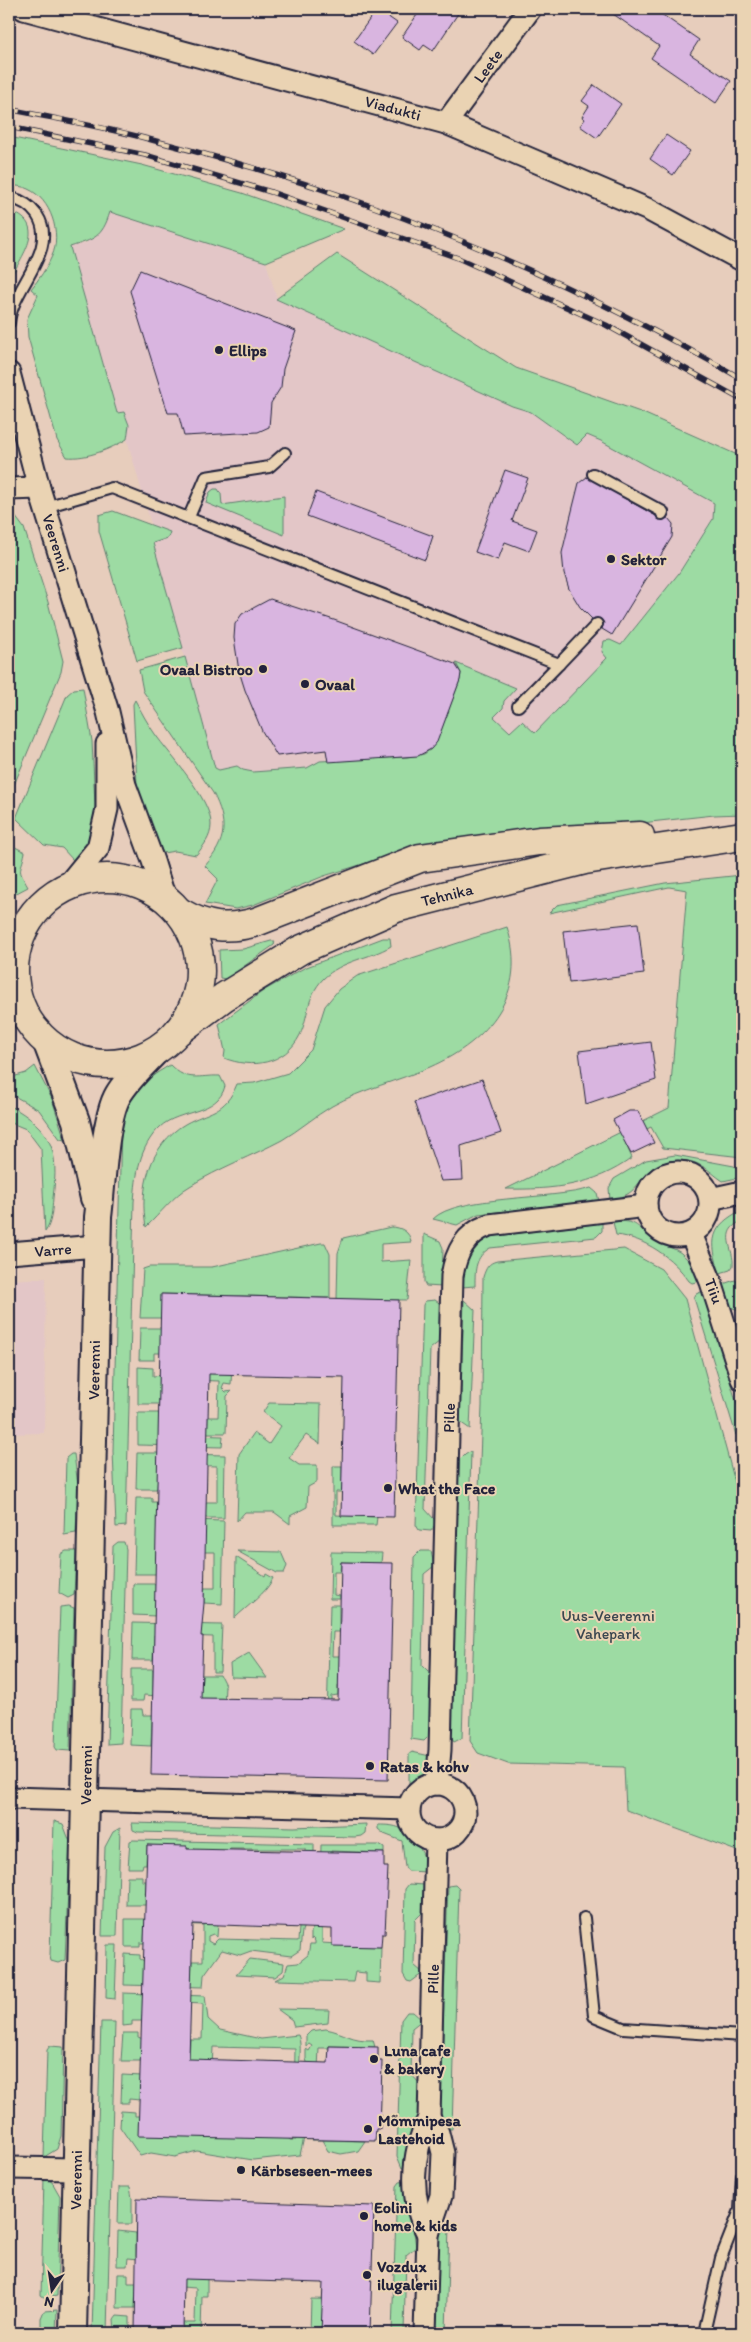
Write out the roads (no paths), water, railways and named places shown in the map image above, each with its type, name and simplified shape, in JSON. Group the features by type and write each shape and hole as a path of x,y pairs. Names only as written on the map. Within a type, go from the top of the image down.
{"main road":[{"path":"9,919 59,891 88,879 110,877 130,880 149,887 198,923 214,927 235,928 256,922 420,858 539,841 742,831"},
{"name":"Tehnika","path":"180,1030 224,997 300,950 396,908 585,860 742,836"},
{"path":"59,891 38,909 27,924 17,948 14,962 18,1014 46,1041 68,1056 92,1063 109,1064 141,1058 156,1051 180,1030 194,1007 200,988 201,963 194,934 173,905"}],"street":[{"name":"Viadukti","path":"24,9 446,122 649,210 742,260"},
{"name":"Leete","path":"446,122 530,9"},
{"name":"Veerenni","path":"9,372 42,498 108,712 125,785 153,861 173,905"},
{"path":"9,489 42,498"},
{"name":"Veerenni","path":"59,891 98,848 107,809 108,712"},
{"name":"Veerenni","path":"46,1041 76,1121 98,1217"},
{"name":"Veerenni","path":"73,2333 98,1217 110,1115 117,1096 128,1079 156,1051"},
{"path":"674,1172 694,1176 701,1181 710,1199 709,1216 705,1224 691,1234 671,1236 661,1232 648,1217 646,1206 650,1188 661,1177 674,1172"},
{"path":"710,1199 742,1192"},
{"name":"Pille","path":"437,1784 440,1750 452,1276 459,1250 467,1238 477,1229 488,1225 646,1206"},
{"name":"Tiiu","path":"691,1234 711,1282 742,1379"},
{"name":"Varre","path":"9,1254 97,1246"},
{"path":"437,1784 454,1790 464,1804 465,1813 460,1829 453,1835 436,1840 428,1839 413,1828 409,1809 416,1794 429,1786 437,1784"},
{"path":"9,1798 409,1809"},
{"name":"Pille","path":"425,2333 428,2234 441,2196 443,2152 438,2133 429,2118 436,1840"},
{"path":"9,2168 77,2168"}],"lane":[{"path":"9,197 23,201 34,210 44,230 44,242 19,291 9,323"},
{"path":"189,517 206,477 269,467 285,453"},
{"path":"593,474 663,512 662,514"},
{"path":"42,498 112,488 559,664"},
{"path":"518,706 597,624"},
{"path":"584,1918 594,2016 624,2028 742,2036"},
{"path":"704,2333 721,2258 741,2210 742,2176"}],"railway":[{"path":"9,109 116,131 179,147 344,196 466,243 560,284 652,330 742,379"},
{"path":"9,127 145,155 271,192 458,258 606,325 742,400"}],"place":[{"name":"Ellips","path":"219,350"},
{"name":"Sektor","path":"611,559"},
{"name":"Ovaal Bistroo","path":"263,669"},
{"name":"Ovaal","path":"305,684"},
{"name":"What the Face","path":"388,1488"},
{"name":"Ratas & kohv","path":"370,1766"},
{"name":"Luna cafe & bakery","path":"374,2059"},
{"name":"Mõmmipesa Lastehoid","path":"368,2129"},
{"name":"Kärbseseen-mees","path":"241,2170"},
{"name":"Eolini home & kids","path":"364,2216"},
{"name":"Vozdux ilugalerii","path":"367,2275"}],"park label":[{"name":"Uus-Veerenni Vahepark","path":"608,1624"}]}
